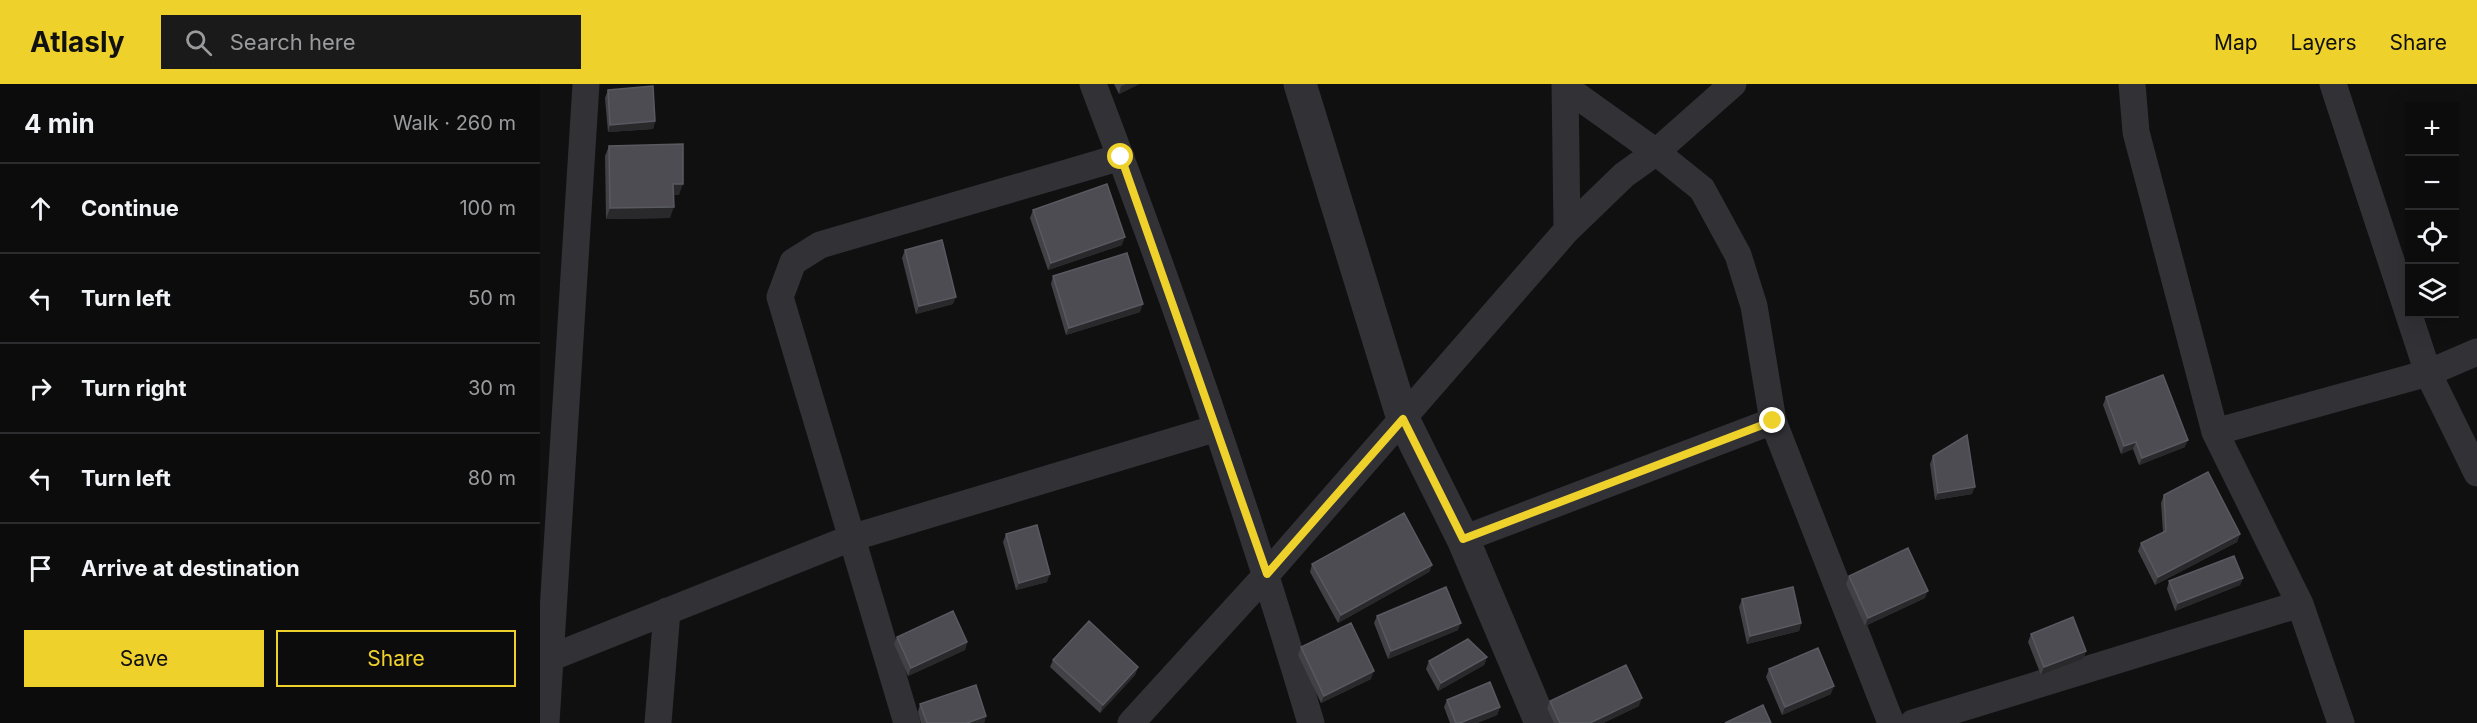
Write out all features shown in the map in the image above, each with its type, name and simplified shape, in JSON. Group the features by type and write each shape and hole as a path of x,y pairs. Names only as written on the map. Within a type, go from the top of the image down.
{"street":[{"path":"546,723 546,660 586,84"},
{"path":"1093,84 1121,157 1267,574 1311,723"},
{"path":"1300,84 1403,419 1463,539 1541,723"},
{"path":"1131,723 1267,574 1567,230 1624,175 1656,152 1734,84"},
{"path":"2132,84 2136,132 2214,432 2300,604 2341,723"},
{"path":"2333,84 2428,373 2477,473"},
{"path":"1565,85 1567,230"},
{"path":"1565,85 1702,189 1738,255 1754,306 1773,421 1891,723"},
{"path":"907,723 780,297 793,262 820,245 1121,157"},
{"path":"2214,432 2428,373 2477,352"},
{"path":"1463,539 1773,421"},
{"path":"546,660 851,538 1217,428"},
{"path":"1913,723 2300,604"},
{"path":"658,723 667,611"}],"building":[{"path":"653,86 655,121 610,125 608,90"},
{"path":"683,144 683,184 673,184 674,207 610,208 609,146"},
{"path":"1107,184 1125,237 1051,263 1033,210"},
{"path":"942,240 956,297 919,306 905,250"},
{"path":"1127,253 1143,304 1069,328 1053,276"},
{"path":"2163,375 2188,440 2142,458 2136,442 2124,446 2106,397"},
{"path":"1967,435 1975,487 1938,493 1933,456"},
{"path":"2208,472 2240,534 2158,577 2141,543 2166,531 2164,495"},
{"path":"1404,513 1432,565 1341,615 1312,564"},
{"path":"1037,525 1050,574 1019,583 1006,534"},
{"path":"1908,548 1928,591 1868,618 1849,576"},
{"path":"2234,556 2243,578 2178,603 2169,581"},
{"path":"1446,587 1461,623 1391,651 1377,616"},
{"path":"1793,587 1801,623 1750,636 1742,599"},
{"path":"953,611 967,642 911,668 897,637"},
{"path":"2073,617 2086,651 2044,667 2031,634"},
{"path":"1089,621 1138,667 1103,705 1053,660"},
{"path":"1351,623 1374,671 1324,696 1301,647"},
{"path":"1468,639 1487,657 1441,683 1429,661"},
{"path":"1818,648 1834,686 1785,707 1769,669"},
{"path":"1626,665 1642,698 1590,723 1560,723 1550,701"},
{"path":"1490,682 1500,707 1456,723 1447,700"},
{"path":"976,685 986,716 967,723 927,723 920,704"},
{"path":"1763,705 1771,723 1725,723"}],"route":[{"path":"1121,157 1267,574 1403,419 1463,539 1773,421"}]}
